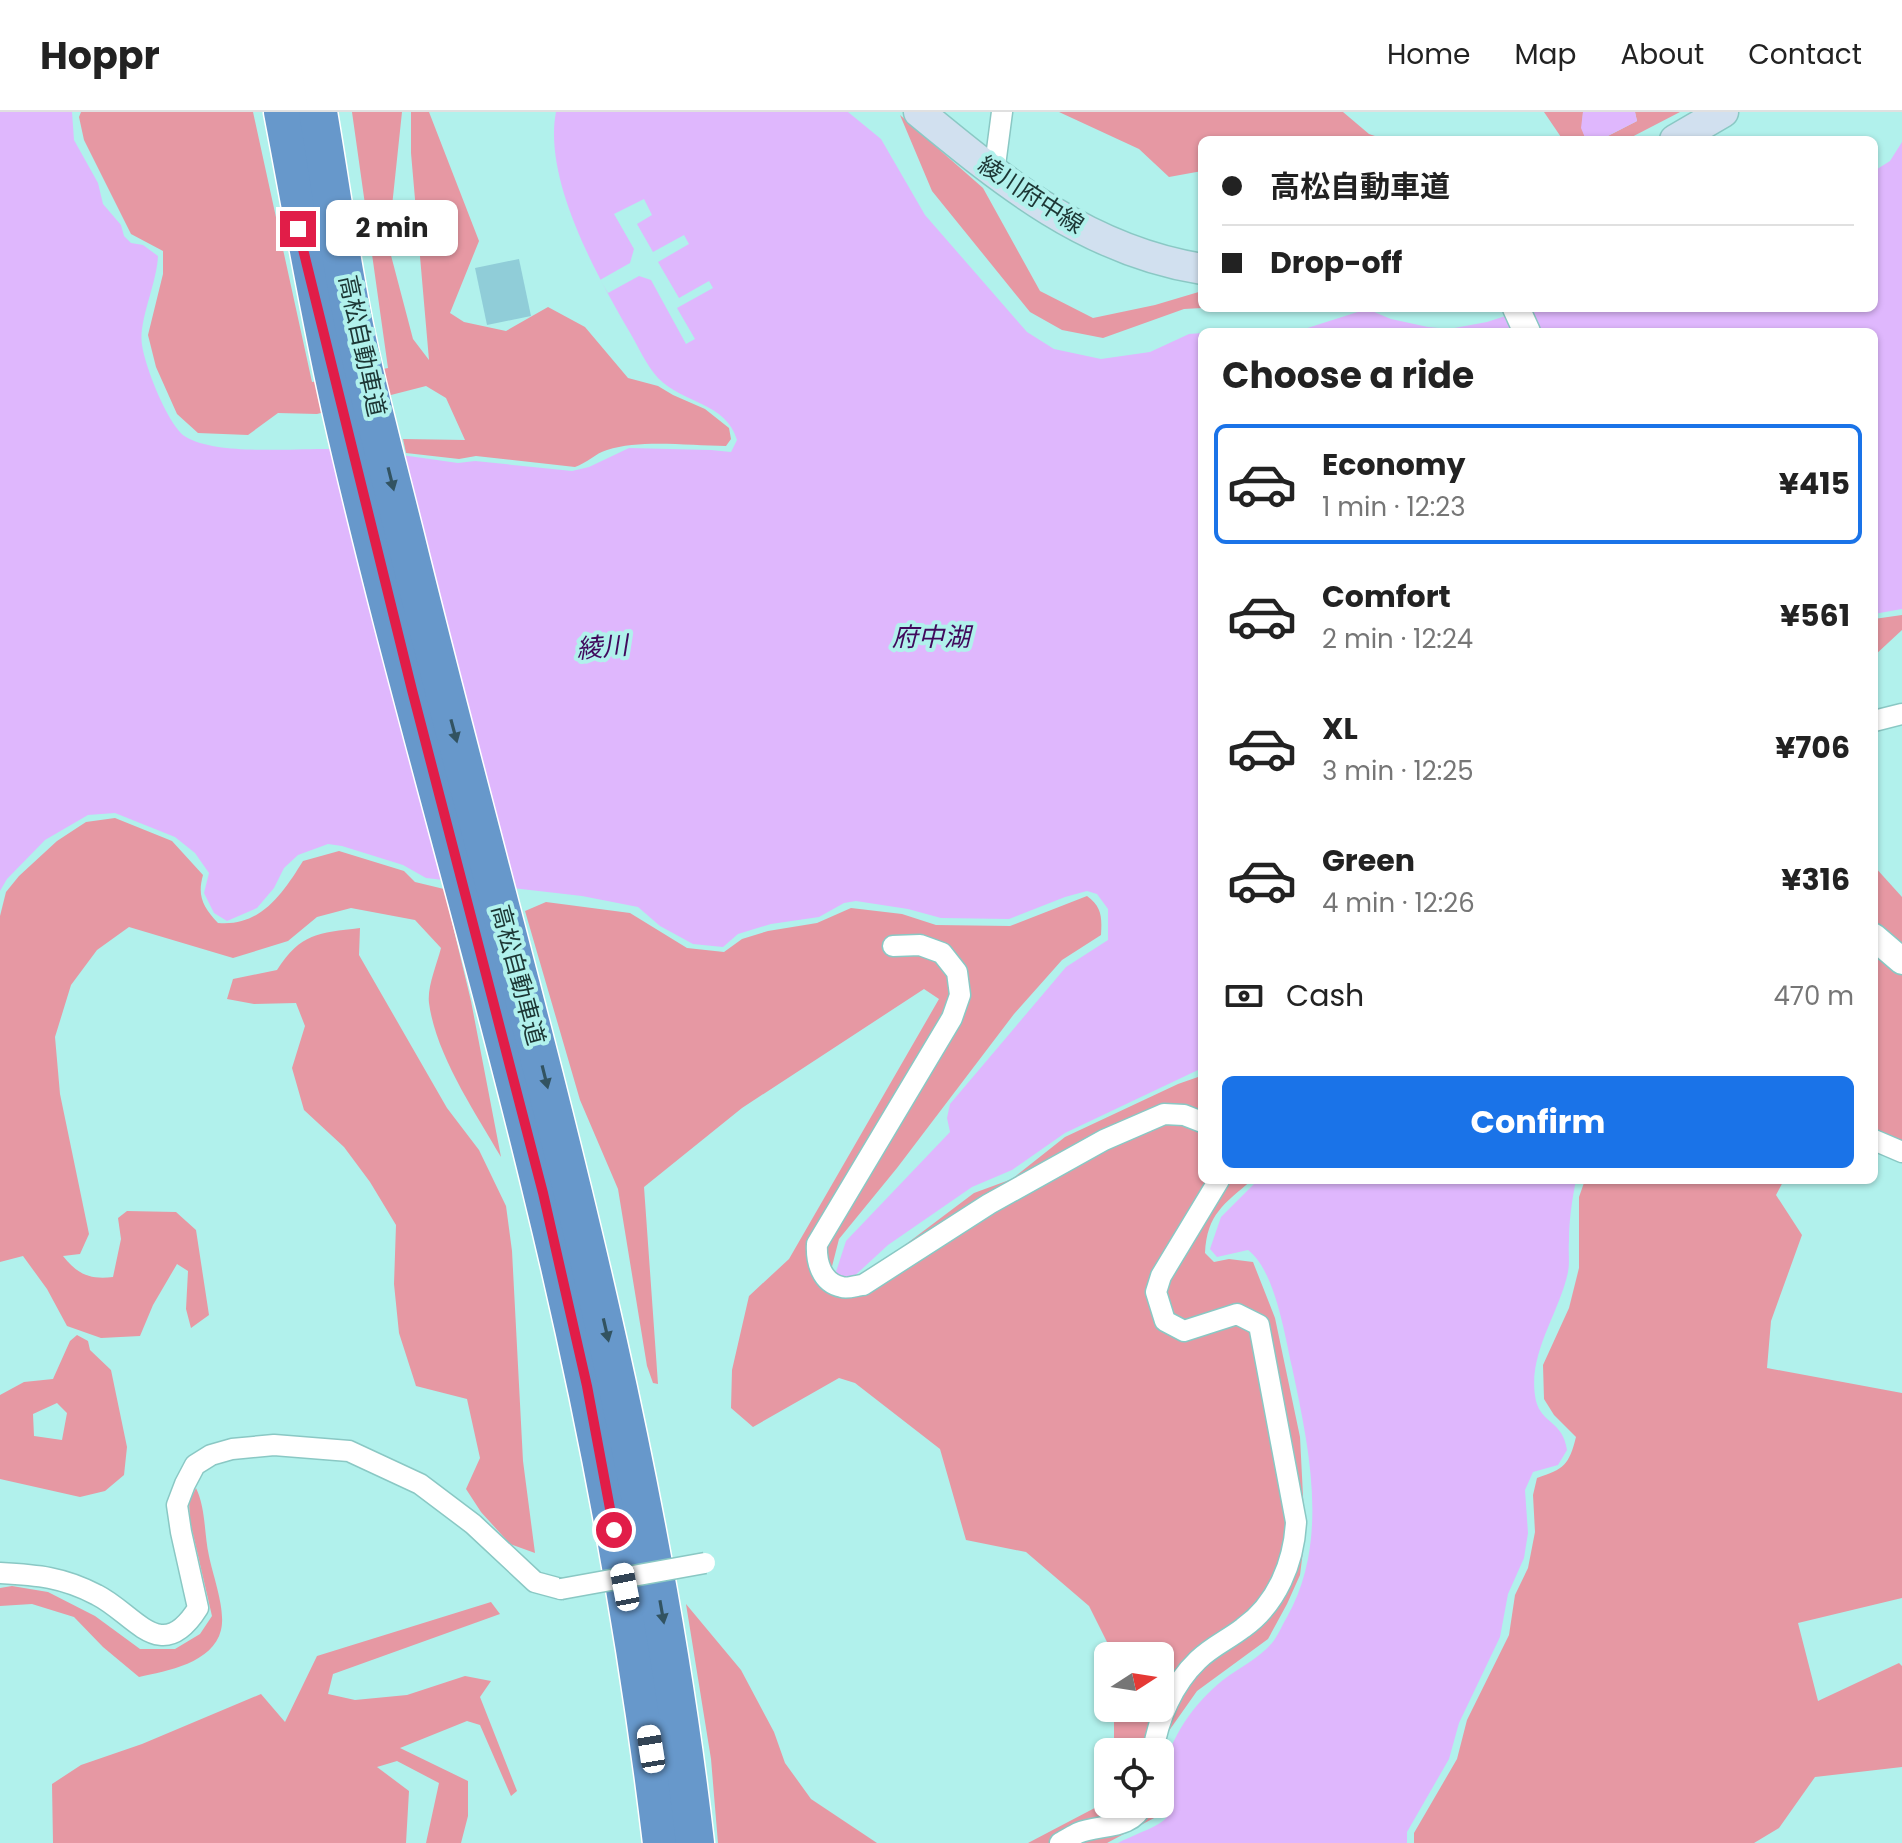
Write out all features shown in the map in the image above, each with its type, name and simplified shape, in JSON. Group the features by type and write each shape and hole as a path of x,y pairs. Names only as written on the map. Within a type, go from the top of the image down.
{"highway":[{"path":"269,112 328,345"},
{"name":"高松自動車道","path":"283,112 328,345 357,407 442,684 543,1193 587,1386 625,1587 651,1749 662,1843"},
{"name":"高松自動車道","path":"318,112 357,338 357,407"},
{"name":"高松自動車道","path":"496,951 575,1196 617,1379 684,1742 695,1843"}],"main road":[{"name":"綾川府中線","path":"919,112 994,173 1068,224 1150,258 1198,268"},
{"path":"1682,136 1723,112"}],"street":[{"path":"994,173 1002,112"},
{"path":"1878,720 1902,714"},
{"path":"1878,940 1902,961"},
{"path":"893,946 920,945 942,953 957,972 960,995 952,1018 817,1244 816,1262 826,1278 842,1287 863,1285 989,1204 1104,1140 1164,1114 1184,1115 1198,1120"},
{"path":"1878,1142 1902,1152"},
{"path":"1155,1738 1157,1725 1179,1683 1198,1659 1247,1626 1266,1605 1284,1577 1295,1548 1296,1522 1259,1325 1237,1314 1184,1331 1165,1321 1156,1292 1161,1276 1217,1184"},
{"path":"0,1573 45,1575 98,1595 145,1632 167,1635 187,1625 198,1608 177,1505 195,1465 211,1455 232,1449 274,1445 349,1451 420,1484 473,1524 535,1582 561,1589 705,1563"},
{"path":"1060,1843 1079,1833 1122,1824 1132,1818"}],"shaded area":[{"path":"81,112 253,112 312,382 388,368 352,112 402,112 388,244 413,339 429,360 411,153 411,112 429,112 479,241 450,313 464,322 506,331 548,307 585,327 628,378 658,386 705,409 729,428 731,439 726,446 650,444 621,447 603,451 575,467 476,456 459,459 406,453 403,439 465,440 446,398 426,386 317,414 278,413 248,435 198,433 177,414 156,367 148,335 163,274 163,251 131,234 84,140 79,117"},
{"path":"1059,112 1343,112 1375,136 1198,136 1198,172 1169,177 1139,149"},
{"path":"1544,112 1583,112 1585,136 1560,136"},
{"path":"1635,112 1680,112 1634,136 1608,136 1637,121"},
{"path":"900,115 983,188 1040,291 1093,318 1198,292 1198,308 1184,309 1103,338 1062,330 1030,312 932,191"},
{"path":"1902,615 1902,630 1878,652 1878,618"},
{"path":"115,818 172,841 203,875 203,901 218,923 247,920 259,914 279,896 303,861 339,851 404,871 415,882 444,889 471,1001 501,1157 458,1083 440,1043 429,997 441,948 415,920 351,908 317,917 288,941 233,958 129,927 97,950 71,985 55,1037 60,1094 89,1234 80,1254 63,1256 85,1274 97,1278 113,1277 121,1239 118,1218 127,1211 176,1212 196,1230 209,1315 191,1328 186,1309 188,1271 177,1264 153,1305 140,1336 101,1338 67,1326 47,1289 23,1256 0,1262 0,916 6,892 57,841 86,822"},
{"path":"1878,870 1902,897 1902,1142 1878,1133"},
{"path":"1087,896 1100,913 1101,935 1062,960 1014,1014 839,1239 827,1286 861,1278 974,1193 1012,1179 1065,1137 1198,1077 1198,1184 1247,1184 1225,1203 1213,1219 1205,1253 1214,1262 1229,1259 1253,1262 1275,1318 1300,1437 1305,1535 1300,1575 1268,1639 1197,1691 1166,1738 1114,1738 1114,1722 1174,1722 1174,1642 1107,1642 1089,1606 1026,1552 966,1540 940,1449 855,1383 839,1378 753,1427 731,1408 732,1370 749,1296 789,1259 939,999 924,989 742,1108 644,1187 658,1384 653,1383 647,1366 618,1189 580,1100 525,911 546,902 630,913 687,948 724,952 742,939 817,923 851,908 902,914 936,925 1010,926"},
{"path":"360,928 359,955 447,1108 479,1150 506,1206 512,1251 523,1461 535,1553 510,1544 481,1512 466,1489 480,1458 467,1399 416,1386 399,1333 394,1284 396,1225 344,1147 304,1110 292,1068 305,1026 296,1003 254,1004 227,999 233,979 277,970 294,949 312,937"},
{"path":"1584,1184 1782,1184 1776,1195 1802,1235 1771,1321 1767,1368 1902,1393 1902,1598 1798,1623 1818,1701 1899,1663 1902,1666 1902,1767 1815,1777 1779,1828 1754,1843 1414,1843 1414,1833 1457,1759 1467,1720 1509,1635 1515,1595 1528,1568 1535,1532 1533,1495 1537,1478 1564,1465 1576,1437 1554,1415 1544,1399 1543,1365 1569,1308 1579,1268 1579,1197"},
{"path":"77,1335 88,1341 90,1350 111,1370 127,1447 124,1475 105,1491 80,1497 0,1479 0,1395 24,1382 53,1379 70,1341","holes":["57,1403 67,1413 62,1440 34,1436 33,1414"]},
{"path":"196,1488 202,1504 207,1548 222,1622 216,1641 199,1658 139,1677 74,1617 32,1604 0,1606 0,1588 12,1586 48,1592 95,1616 140,1649 175,1649 200,1634 212,1616 190,1521 189,1502"},
{"path":"491,1602 500,1614 333,1674 328,1694 355,1700 407,1695 465,1676 491,1681 480,1697 517,1791 511,1796 480,1725 467,1721 400,1748 468,1781 468,1816 461,1843 426,1843 439,1783 397,1761 377,1767 409,1791 406,1843 53,1843 52,1784 81,1765 142,1744 261,1694 285,1722 317,1656"},
{"path":"686,1604 741,1670 774,1732 785,1763 811,1799 877,1843 718,1843 711,1759"},
{"path":"1094,1808 1094,1818 1154,1818 1107,1843 1028,1843"}],"water":[{"name":"府中湖","path":"0,112 72,112 74,140 98,183 103,204 131,243 143,245 158,256 141,336 158,395 179,431 200,443 217,447 347,450 458,463 475,461 572,471 589,467 629,448 731,452 737,440 731,427 714,411 668,387 658,378 602,282 565,196 554,138 556,112 848,112 881,139 925,215 1027,332 1054,349 1101,359 1150,352 1189,334 1198,333 1198,1070 1065,1133 1012,1170 972,1187 888,1245 849,1281 833,1281 846,1241 950,1132 947,1118 950,1104 1066,967 1108,940 1108,909 1097,894 1087,891 1065,897 1009,919 941,918 856,901 844,903 819,917 771,924 738,934 723,947 693,944 660,926 638,907 582,896 426,878 403,865 328,844 298,855 284,868 274,888 257,908 227,921 214,913 204,893 209,873 195,853 175,837 115,813 88,815 45,840 7,879 0,891"},
{"path":"1583,112 1635,112 1637,121 1608,136 1584,136 1581,128"},
{"path":"1902,142 1902,609 1878,613 1878,328 1454,328 1518,312 1878,312 1878,168 1890,161"},
{"path":"1358,312 1374,312 1438,328 1308,328"},
{"path":"1254,1184 1575,1184 1570,1218 1568,1272 1539,1351 1534,1384 1539,1409 1561,1433 1567,1450 1558,1465 1533,1472 1525,1490 1528,1533 1524,1558 1508,1594 1500,1637 1459,1723 1449,1759 1407,1832 1407,1843 1118,1843 1156,1826 1166,1818 1174,1818 1174,1740 1177,1734 1212,1690 1274,1640 1300,1588 1308,1557 1312,1526 1309,1462 1278,1304 1265,1272 1248,1250 1217,1257 1210,1249 1221,1217"}],"pier":[{"path":"644,199 652,215 637,224 653,252 684,235 689,244 658,262 679,298 709,281 713,288 677,308 695,339 686,344 651,280 639,276 608,293 600,280 630,263 634,249 614,214"}],"building":[{"path":"519,259 531,316 487,325 475,268"}],"route":[{"path":"298,229 412,690 543,1193 587,1386 614,1530"}],"water label":[{"name":"綾川","path":"602,647"}]}
